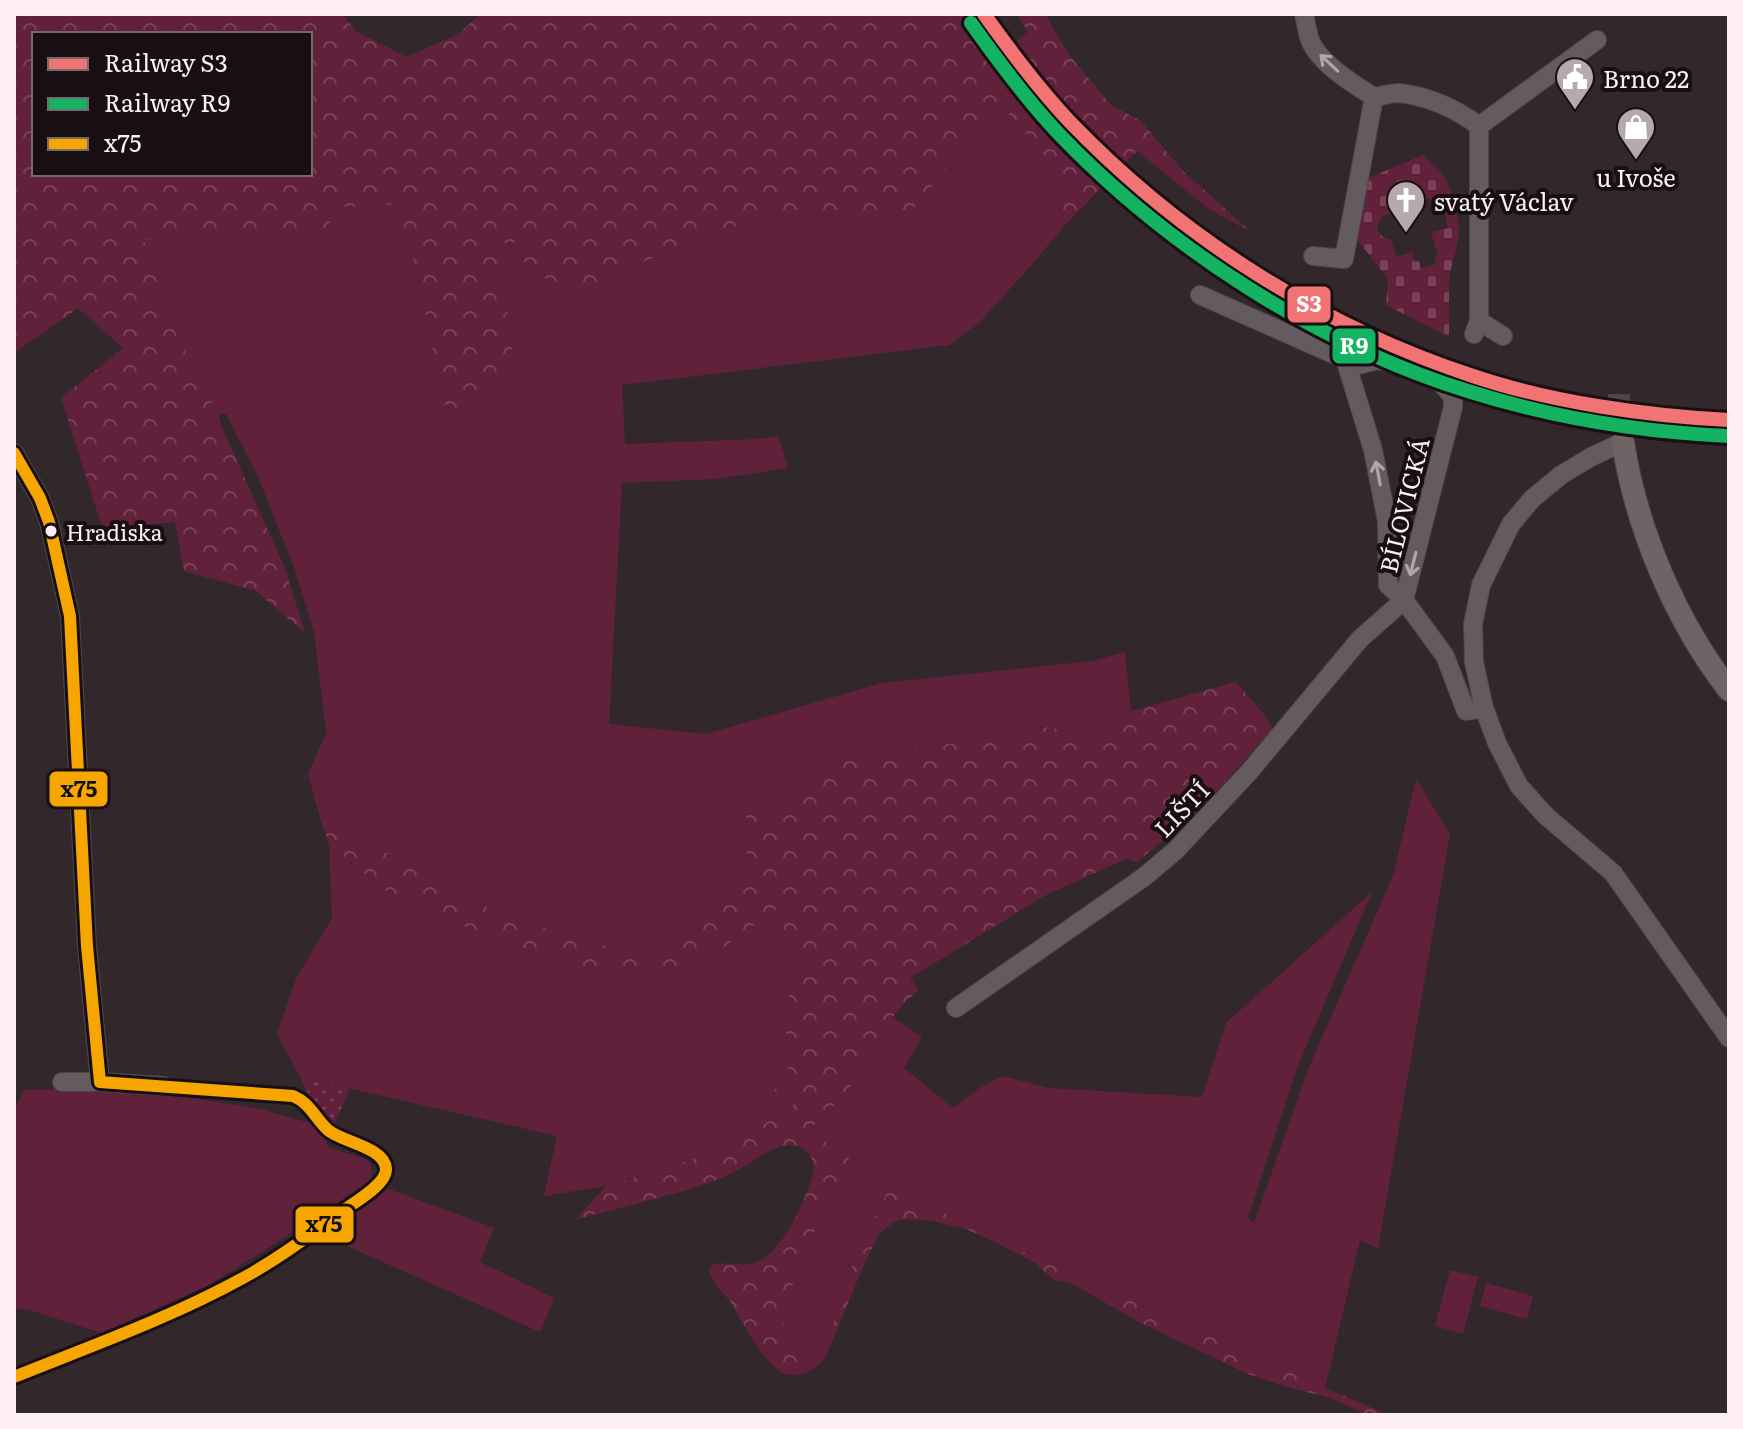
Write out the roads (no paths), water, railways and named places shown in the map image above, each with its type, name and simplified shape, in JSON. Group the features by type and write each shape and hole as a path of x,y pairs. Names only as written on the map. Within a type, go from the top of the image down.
{"main road":[{"path":"1620,426 1628,477 1663,575 1696,643 1729,690"}],"street":[{"path":"1304,14 1310,41 1323,60 1348,82 1374,97 1396,93 1439,102 1462,113 1479,126"},
{"path":"1479,126 1597,40"},
{"path":"1313,256 1344,259 1374,97"},
{"path":"1479,126 1476,328 1503,336"},
{"path":"1200,295 1345,359 1376,464 1387,521 1388,585 1404,600"},
{"name":"BÍLOVICKÁ","path":"1345,359 1358,365 1378,360 1391,362 1438,379 1453,397 1404,600 1445,656 1466,711 1484,708"},
{"path":"1620,426 1591,457 1561,475 1532,499 1511,524 1481,585 1473,624 1474,662 1484,708 1497,743 1519,786 1546,816 1613,873 1729,1038"},
{"path":"14,453 40,498 49,522 70,616 87,946 100,1082"},
{"name":"LIŠTÍ","path":"956,1008 1144,877 1176,850 1249,772 1360,639 1404,600"},
{"path":"62,1082 164,1086"}],"tunnel":[{"path":"1619,394 1619,415"}],"rail line":[{"name":"S3","path":"984,14 1048,97 1114,165 1207,240 1308,304 1362,332 1417,355 1503,385 1599,406 1729,420"},
{"name":"R9","path":"971,23 1035,107 1101,175 1197,253 1302,320 1414,372 1502,401 1598,422 1728,436"}],"place":[{"name":"Brno 22","path":"1575,111"},
{"name":"u Ivoše","path":"1636,161"},
{"name":"svatý Václav","path":"1406,234"},
{"name":"Hradiska","path":"51,531"}]}
